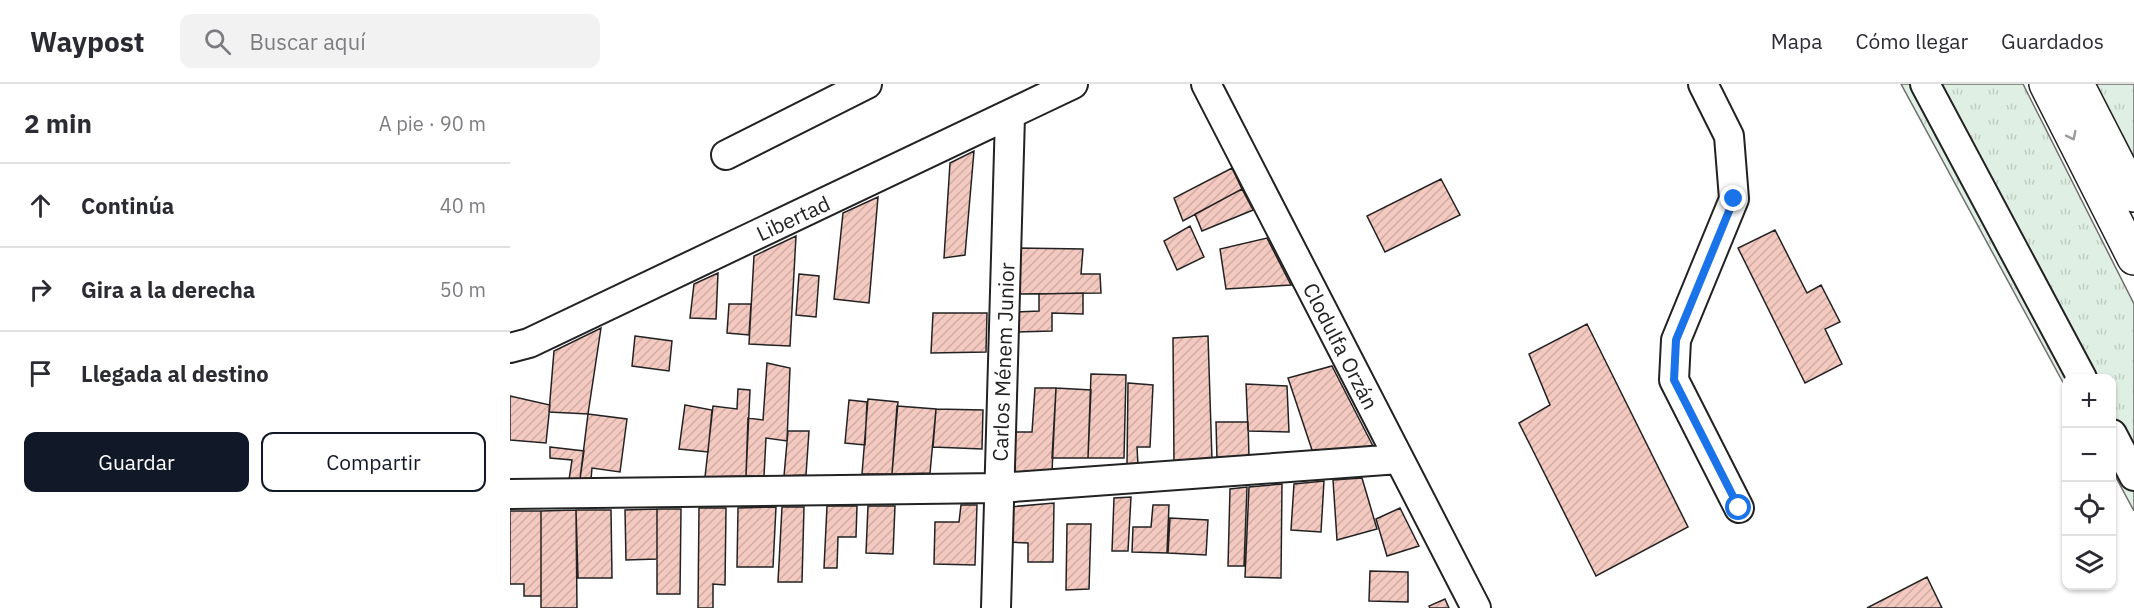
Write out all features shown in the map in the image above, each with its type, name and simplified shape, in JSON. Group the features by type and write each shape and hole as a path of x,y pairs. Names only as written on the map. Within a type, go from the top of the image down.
{"main road":[{"path":"2046,84 2134,258"},
{"path":"2077,84 2134,195"}],"street":[{"path":"726,155 867,84"},
{"name":"Libertad","path":"510,348 539,338 1010,116 1073,84"},
{"name":"Clodulfa Orzán","path":"1206,84 1476,608"},
{"path":"1703,84 1729,136 1734,199 1676,340 1674,380 1739,508"},
{"path":"1925,84 2080,374"},
{"name":"Carlos Ménem Junior","path":"996,608 1010,116"},
{"path":"2116,442 2134,476"},
{"path":"510,494 999,488 1399,459"}],"green space":[{"path":"1901,84 2023,84 2134,304 2134,511 2116,477 2116,374 2062,374 2062,381"},
{"path":"2095,84 2134,84 2134,160"}],"building":[{"path":"974,151 965,255 944,258 950,163"},
{"path":"1232,168 1242,189 1183,221 1174,198"},
{"path":"1441,179 1460,215 1385,252 1367,216"},
{"path":"1242,189 1253,210 1202,231 1195,214"},
{"path":"878,197 869,303 834,299 843,213"},
{"path":"1190,226 1204,257 1177,270 1164,241"},
{"path":"1775,230 1807,293 1821,285 1840,322 1825,329 1842,364 1805,383 1738,248"},
{"path":"796,236 790,346 749,344 754,256"},
{"path":"1267,238 1291,285 1226,289 1220,249"},
{"path":"1018,248 1083,249 1081,274 1100,274 1101,293 1017,294"},
{"path":"718,273 716,319 690,318 694,284"},
{"path":"799,274 819,276 816,317 796,315"},
{"path":"1083,293 1083,314 1052,313 1052,331 1015,332 1016,312 1039,311 1039,294"},
{"path":"729,304 751,304 749,335 727,333"},
{"path":"933,313 987,313 986,352 931,353"},
{"path":"1587,324 1688,527 1596,576 1519,423 1550,405 1529,354"},
{"path":"601,328 588,414 549,412 554,351"},
{"path":"635,336 672,341 669,371 632,366"},
{"path":"1208,336 1212,460 1174,463 1173,338"},
{"path":"767,363 790,368 787,441 766,438 764,476 746,476 748,418 763,420"},
{"path":"1332,366 1374,448 1313,453 1288,378"},
{"path":"1091,374 1126,375 1124,458 1088,458"},
{"path":"1128,383 1153,385 1150,447 1137,447 1138,465 1127,466"},
{"path":"1246,384 1287,386 1289,432 1248,431"},
{"path":"1035,388 1056,388 1052,472 1010,475 1012,432 1032,432"},
{"path":"1056,388 1091,390 1088,458 1052,458"},
{"path":"738,389 750,390 746,476 705,477 713,406 737,409"},
{"path":"510,396 550,405 546,443 510,440"},
{"path":"868,399 898,402 892,474 862,474"},
{"path":"849,400 867,402 865,445 845,443"},
{"path":"685,405 712,410 708,452 679,449"},
{"path":"897,406 936,409 930,473 892,474"},
{"path":"936,409 983,410 982,449 933,447"},
{"path":"588,414 627,419 620,472 592,468 591,479 580,479"},
{"path":"1216,422 1248,422 1249,457 1217,460"},
{"path":"788,431 809,431 806,475 784,476"},
{"path":"550,447 584,451 580,479 569,480 572,460 550,458"},
{"path":"1362,478 1377,529 1337,540 1333,480"},
{"path":"1324,481 1321,532 1291,530 1294,484"},
{"path":"1282,484 1281,578 1245,577 1249,487"},
{"path":"1247,487 1244,566 1228,566 1230,489"},
{"path":"1131,497 1128,551 1112,551 1114,498"},
{"path":"1054,503 1053,562 1028,562 1028,543 1008,542 1009,507"},
{"path":"961,505 977,505 975,565 934,564 935,522 959,522"},
{"path":"1153,505 1169,505 1167,553 1132,552 1133,527 1151,527"},
{"path":"827,506 857,506 856,537 838,537 837,568 824,568"},
{"path":"868,506 895,506 893,554 866,553"},
{"path":"776,507 773,567 737,567 738,508"},
{"path":"782,507 804,507 802,582 778,582"},
{"path":"699,508 726,508 725,585 713,584 713,608 698,608"},
{"path":"1400,508 1419,546 1387,556 1376,519"},
{"path":"657,509 657,559 626,560 625,510"},
{"path":"657,509 681,509 680,594 657,594"},
{"path":"576,510 611,510 612,578 578,578"},
{"path":"576,510 577,608 541,608 541,511"},
{"path":"510,511 541,511 541,596 524,596 524,584 510,584"},
{"path":"1170,518 1208,520 1206,555 1168,553"},
{"path":"1067,524 1091,524 1089,589 1066,590"},
{"path":"1370,571 1408,572 1408,602 1369,601"},
{"path":"1927,577 1942,608 1867,608"},
{"path":"1445,599 1449,608 1430,608 1429,606"}],"route":[{"path":"1734,199 1676,340 1674,380 1739,508"}]}
